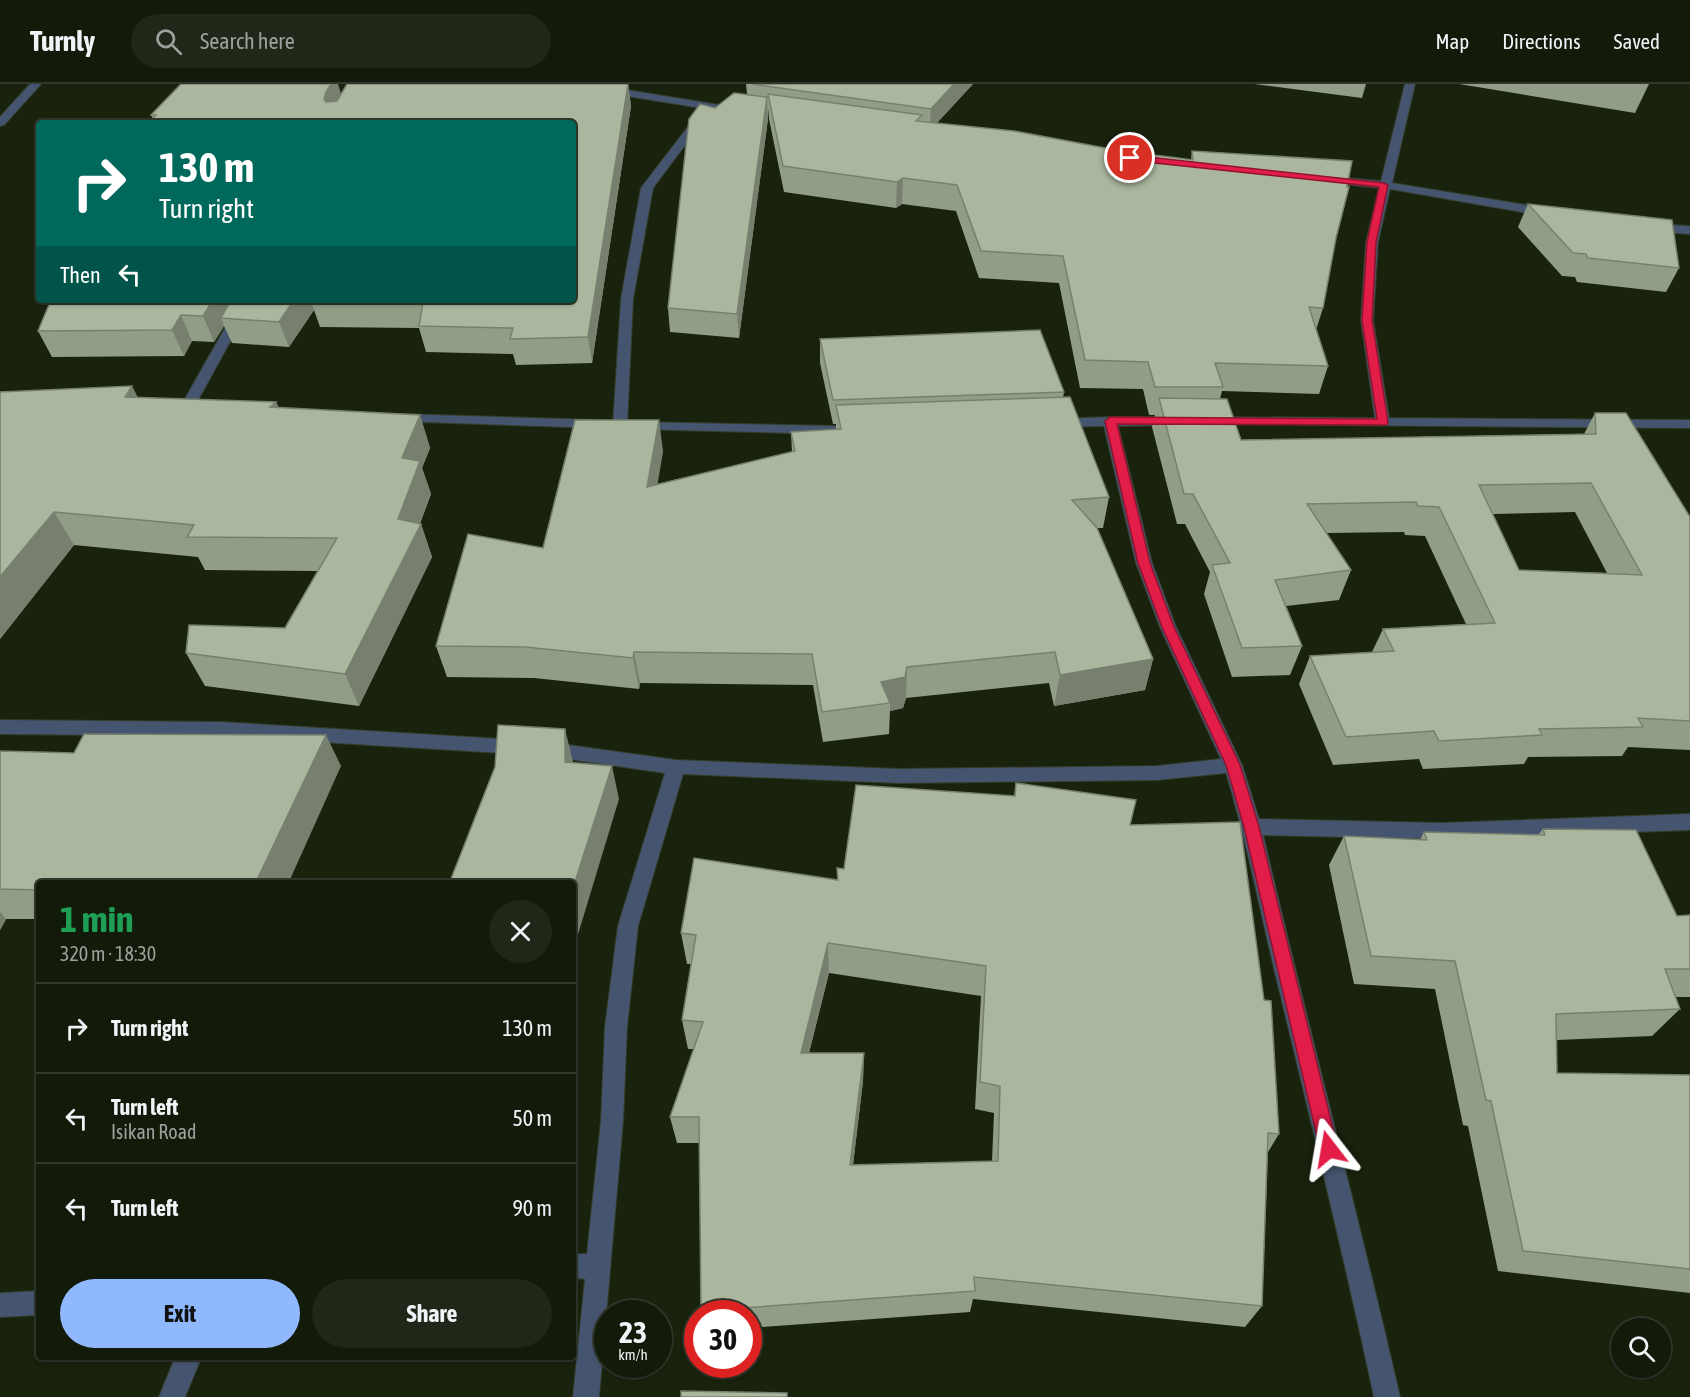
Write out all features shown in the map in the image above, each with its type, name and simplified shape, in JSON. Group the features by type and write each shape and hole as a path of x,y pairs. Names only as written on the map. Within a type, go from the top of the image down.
{"street":[{"path":"0,123 36,84"},
{"path":"571,84 754,113"},
{"path":"1383,422 1367,320 1372,242 1410,84"},
{"path":"620,425 627,299 647,188 709,106"},
{"path":"1313,178 1384,185 1562,215"},
{"path":"1642,227 1690,230"},
{"path":"185,411 245,303"},
{"path":"385,418 819,431 854,430"},
{"path":"1110,421 1144,563 1168,627 1233,765 1252,827 1279,947 1357,1261 1387,1397"},
{"path":"1041,423 1110,421 1690,424"},
{"path":"0,727 221,729 431,740 559,750 676,767 910,776 1157,773 1233,765"},
{"path":"585,1397 612,1121 616,1027 628,926 676,767"},
{"path":"1252,827 1442,831 1519,826 1690,822"},
{"path":"576,1266 599,1267"},
{"path":"0,1305 36,1303"},
{"path":"172,1397 187,1360"}],"building":[{"path":"181,84 331,84 324,99 326,102 337,101 347,84 628,84 588,337 510,339 513,328 419,326 423,303 576,303 576,120 152,120 156,115 151,115"},
{"path":"752,84 954,84 931,109"},
{"path":"734,93 767,97 737,314 668,308 689,119 700,104 715,108"},
{"path":"768,94 922,115 916,121 1014,131 1116,150 1193,160 1192,151 1352,161 1347,187 1349,187 1336,238 1323,308 1309,307 1328,366 1215,363 1223,387 1155,387 1148,362 1085,360 1063,256 981,251 957,185 903,178 897,182 783,166"},
{"path":"1528,204 1672,220 1679,268 1588,258 1586,254 1573,253"},
{"path":"50,303 211,303 203,316 181,315 172,330 38,331"},
{"path":"229,303 292,303 279,322 221,318"},
{"path":"1040,330 1064,392 833,400 820,339"},
{"path":"132,386 125,397 276,402 270,407 420,415 402,458 420,461 398,519 421,524 345,674 186,653 189,625 285,628 337,538 187,537 194,525 54,512 0,577 0,392"},
{"path":"1070,397 1109,497 1072,500 1097,528 1153,659 1060,675 1055,652 907,667 905,677 881,682 890,703 822,712 812,654 634,652 633,658 525,647 436,646 468,534 543,548 575,420 659,420 647,487 795,451 791,432 841,429 836,405"},
{"path":"1159,398 1227,399 1241,440 1596,434 1595,413 1626,413 1690,517 1690,721 1638,718 1643,727 1539,729 1542,735 1439,741 1434,731 1346,737 1310,656 1394,651 1383,629 1495,623 1439,507 1418,506 1416,502 1307,504 1351,570 1275,580 1302,646 1242,648 1212,565 1230,563 1193,494 1184,494","holes":["1591,483 1642,575 1519,570 1479,485"]},
{"path":"498,725 565,729 565,762 612,766 576,880 451,880 495,767"},
{"path":"84,734 326,735 257,880 36,880 36,890 0,889 0,751 74,753"},
{"path":"1016,783 1136,800 1130,825 1240,822 1264,1000 1271,1001 1279,1134 1268,1133 1262,1306 974,1277 975,1291 762,1307 762,1300 701,1300 699,1117 670,1117 703,1022 682,1020 696,935 681,933 694,858 838,880 837,868 844,869 856,785 1015,796","holes":["828,943 986,966 980,1082 1000,1086 998,1161 850,1165 864,1053 801,1053"]},
{"path":"1543,829 1636,830 1677,916 1690,915 1690,969 1665,969 1680,1009 1556,1014 1557,1073 1690,1075 1690,1269 1523,1251 1491,1101 1486,1100 1455,961 1371,956 1344,836 1427,840 1424,832 1545,835"},
{"path":"681,1391 787,1393 787,1397 681,1397"}],"route":[{"path":"1130,158 1384,185 1372,242 1367,320 1383,422 1110,421 1144,563 1168,627 1233,765 1252,827 1329,1149"}]}
